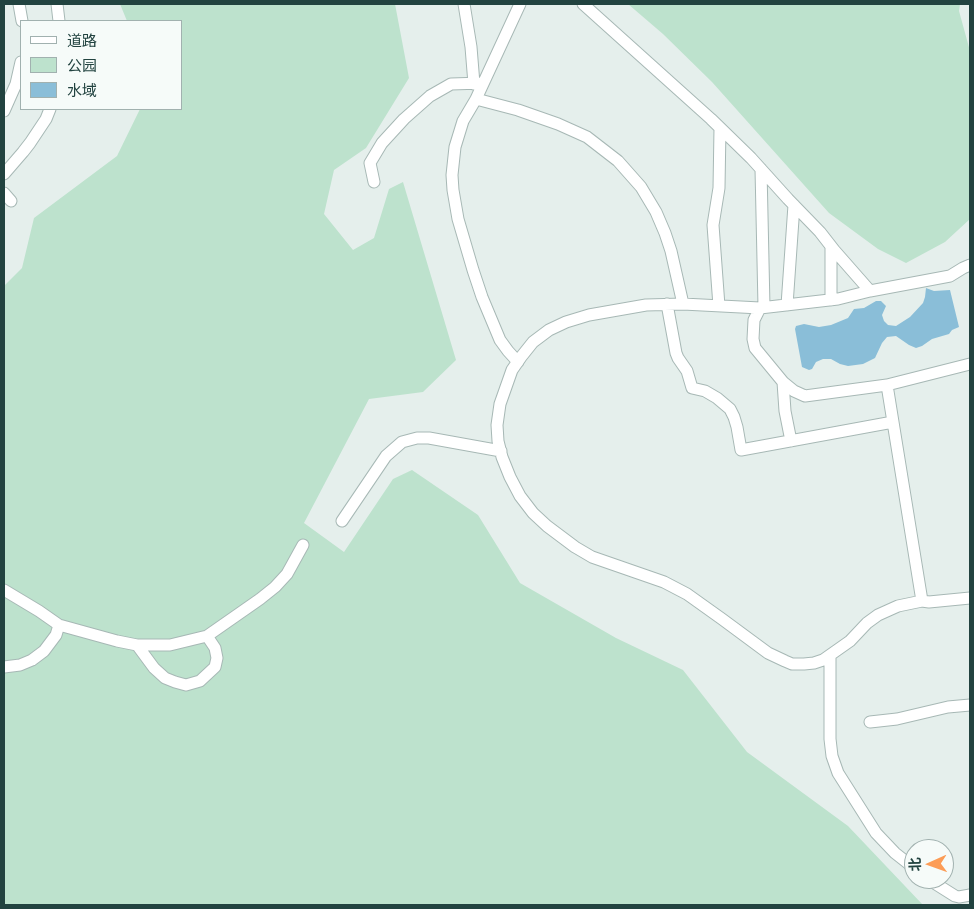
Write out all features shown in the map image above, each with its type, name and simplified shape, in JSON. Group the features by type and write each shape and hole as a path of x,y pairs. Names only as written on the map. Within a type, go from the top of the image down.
{"street":[{"path":"19,4 22,20"},
{"path":"57,4 59,20"},
{"path":"464,4 479,83"},
{"path":"518,362 500,340 482,297 464,240 455,202 452,175 455,147 463,121 476,99 479,83 520,4"},
{"path":"582,4 720,128 820,232 870,292"},
{"path":"4,111 16,84 20,66"},
{"path":"374,182 370,162 382,143 404,118 430,96 451,84 479,83"},
{"path":"476,99 518,110 558,124 586,137 618,161 641,187 656,212 671,251 683,304"},
{"path":"4,174 30,143 50,110"},
{"path":"720,128 719,188 713,225 720,306"},
{"path":"761,169 762,308 754,320 753,339 755,348 783,382 794,391 806,396 887,385 970,364"},
{"path":"787,305 794,205"},
{"path":"831,246 831,300"},
{"path":"970,265 950,276 831,300 762,308 683,304 646,305 589,315 566,322 548,330 533,342 512,370 500,404 498,425 498,441 510,477 532,513 547,526 575,548 592,557 664,582 687,594 768,653 792,664 814,664 823,660 850,640 878,615 898,606 922,601 970,598"},
{"path":"667,304 674,345 678,358 687,372 692,388 717,398 730,409 737,427 741,450 893,422"},
{"path":"783,382 785,411 791,441"},
{"path":"887,385 922,601"},
{"path":"342,522 386,456 402,442 416,438 429,438 501,451"},
{"path":"4,590 59,625 138,645 170,645 208,636 275,587 287,574 302,545"},
{"path":"4,667 20,665 32,660 44,651 56,635 59,625"},
{"path":"138,645 154,668 165,678 186,685 200,681 215,667 217,658 215,648 208,636"},
{"path":"830,656 830,739 832,756 838,773 876,833 904,860"},
{"path":"870,722 897,720 948,707 970,705"},
{"path":"944,889 959,897 970,895"}],"green space":[{"path":"120,4 395,4 409,78 366,148 334,170 324,214 353,250 374,238 389,189 403,182 456,360 423,392 369,399 304,523 344,552 393,479 412,470 478,515 520,583 616,638 683,670 747,752 848,826 904,885 904,889 908,889 923,905 4,905 4,286 22,268 34,218 117,156 140,110 182,110 182,20 127,20"},
{"path":"628,4 960,4 959,11 970,51 970,219 945,242 906,263 878,249 829,213 712,82 663,34"}],"water":[{"path":"926,288 934,291 950,290 959,327 952,330 949,334 932,339 916,348 896,336 887,337 875,358 863,364 848,366 831,359 823,359 816,362 812,369 809,370 802,367 796,326 804,324 819,327 831,325 848,318 854,309 864,308 876,301 881,301 886,306 882,315 884,321 888,325 896,326 910,317 923,303"}]}
